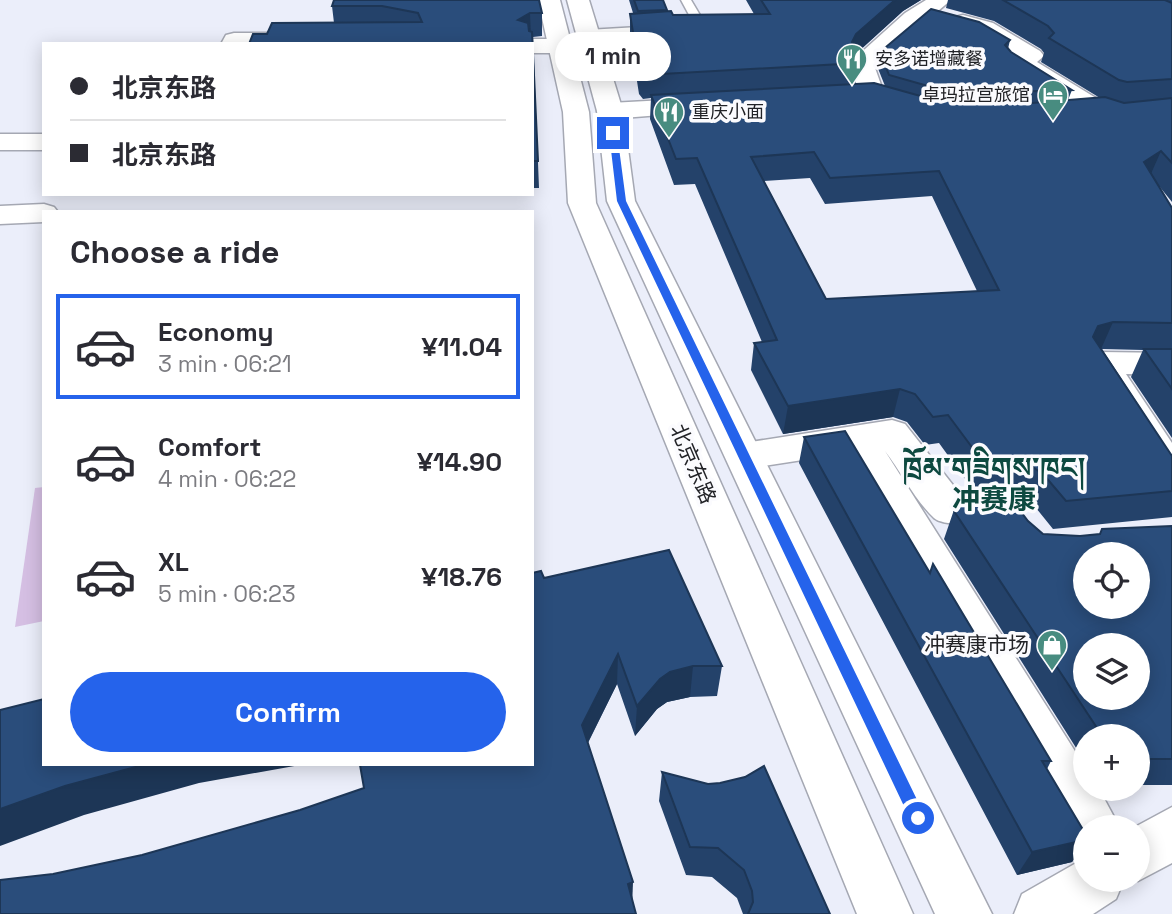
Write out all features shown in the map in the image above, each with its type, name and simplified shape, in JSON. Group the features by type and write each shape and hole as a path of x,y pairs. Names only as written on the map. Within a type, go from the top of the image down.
{"main road":[{"name":"北京东路","path":"549,0 610,111 621,201 964,914"},
{"path":"817,99 883,100 862,64 931,5 985,28 1032,56 1016,59 1100,111 1115,117 1126,117"},
{"name":"北京东路","path":"564,31 576,112 582,203 885,914"},
{"path":"233,42 330,40"},
{"path":"610,111 721,105"},
{"path":"1065,114 1100,111"},
{"path":"0,142 42,142"},
{"path":"0,215 42,213"},
{"path":"1172,363 1101,363 1172,473"},
{"path":"744,456 892,433 950,509 1009,505 1025,527"},
{"path":"858,438 1086,815"},
{"path":"1150,847 1172,832"},
{"path":"1042,914 1078,892"}],"lane":[{"path":"564,31 701,27 686,0"}],"shaded area":[{"path":"42,487 42,621 15,627 35,488"}],"building":[{"path":"334,0 539,0 542,13 530,13 518,20 528,23 532,42 250,42 253,34 267,34 272,23 422,22 418,13 382,6 332,6"},
{"path":"634,0 663,0 667,10 638,11"},
{"path":"761,0 895,0 856,34 852,42 859,63 644,75 639,70 630,14 671,11 673,15 770,14"},
{"path":"1003,0 1165,0 1172,3 1172,79 1127,82 1119,80 1049,38 1054,33 1048,26"},
{"path":"931,9 979,22 1010,40 1005,45 1011,52 1072,90 982,93 935,88 889,75 880,52"},
{"path":"534,75 538,161 534,161"},
{"path":"874,83 924,97 962,103 1020,104 1105,97 1124,103 1172,98 1172,163 1161,151 1144,162 1172,208 1172,323 1113,322 1098,326 1093,337 1172,456 1172,491 1066,501 1044,475 1027,463 983,462 948,415 933,417 915,394 900,389 788,406 754,343 777,340 697,158 676,159 651,95","holes":["814,152 830,178 939,171 999,290 826,299 751,157"]},
{"path":"1144,349 1172,349 1172,389"},
{"path":"845,431 930,573 933,564 1051,761 1042,761 1074,815 1073,843 1032,852 804,437"},
{"path":"1008,495 1028,521 1043,534 1080,536 1100,534 1102,529 1172,526 1172,759 1150,759 1150,724 1094,724 1085,710 1150,710 1150,633 1073,633 1073,691 954,511 956,504"},
{"path":"669,550 722,666 693,666 670,672 660,679 637,706 618,654 582,725 633,882 628,884 636,914 0,914 0,880 53,874 142,855 300,810 364,788 360,766 534,766 534,573 541,571 544,578"},
{"path":"42,700 42,766 139,766 65,786 0,809 0,710"},
{"path":"764,766 830,914 748,914 753,902 752,891 744,870 718,848 690,847 662,772 708,784 745,777"}],"place":[{"name":"安多诺增藏餐","path":"852,86"},
{"name":"卓玛拉宫旅馆","path":"1053,122"},
{"name":"重庆小面","path":"669,139"},
{"name":"冲赛康市场","path":"1052,672"}],"district":[{"name":"ཁྲོམ་གཟིགས་ཁང། 冲赛康","path":"994,483"}],"route":[{"path":"613,133 621,201 918,818"}]}
